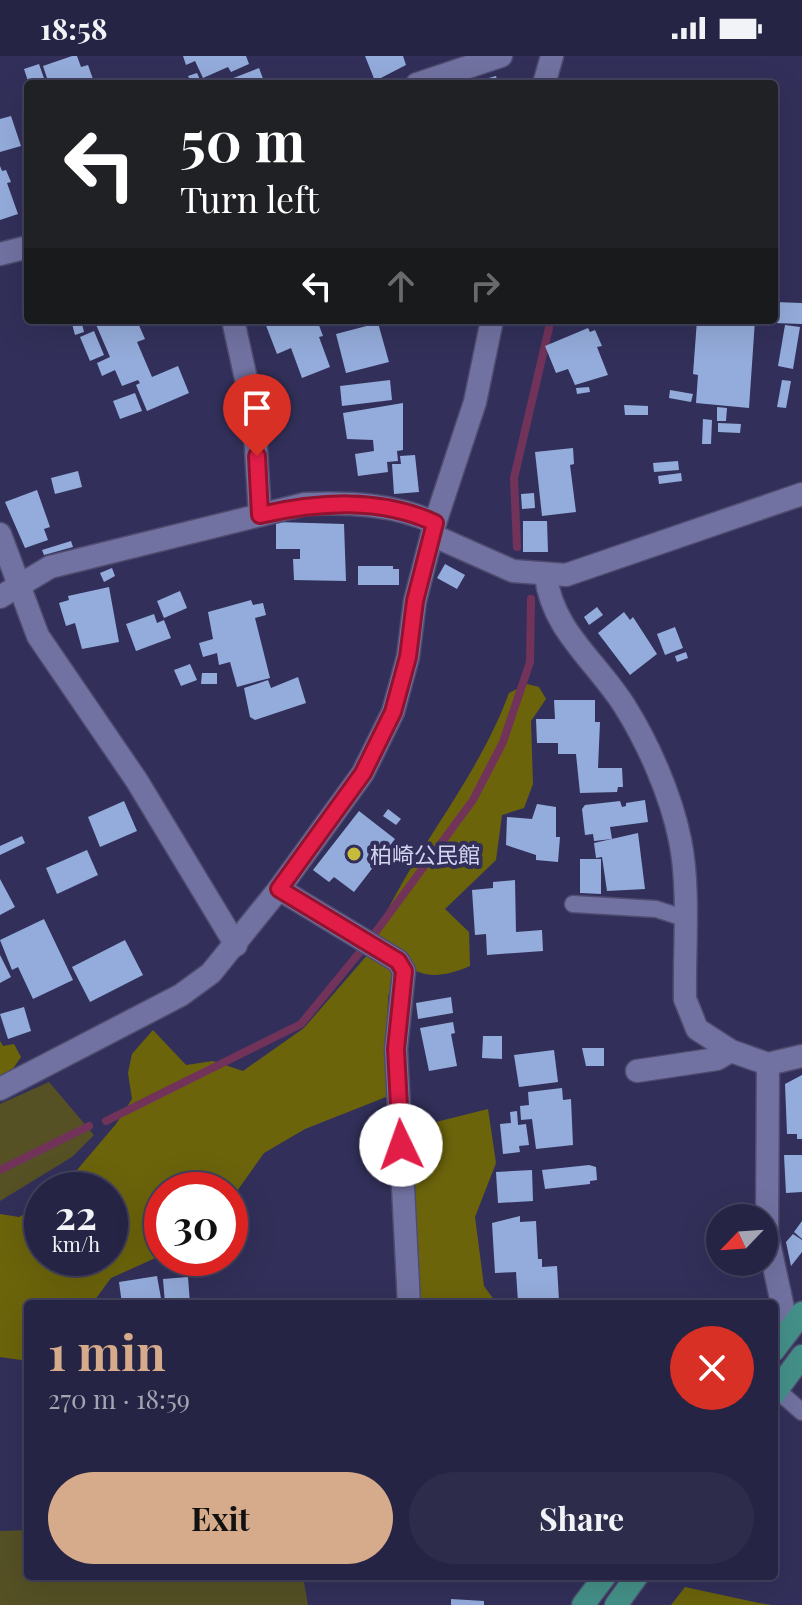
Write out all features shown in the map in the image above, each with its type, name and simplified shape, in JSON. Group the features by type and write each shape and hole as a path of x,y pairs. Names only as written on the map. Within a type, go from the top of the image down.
{"main road":[{"path":"778,1345 795,1322"},
{"path":"778,1389 802,1356"},
{"path":"583,1605 602,1580"},
{"path":"616,1605 634,1580"}],"street":[{"path":"429,80 501,56"},
{"path":"545,80 552,56"},
{"path":"0,254 24,248"},
{"path":"234,324 254,415 260,515"},
{"path":"0,1089 181,995 211,973 279,889 363,773 393,712 408,657 415,601 433,529 475,402 491,324"},
{"path":"0,597 50,567 305,504 341,503 421,516 433,529 513,571 546,576 590,569 802,494"},
{"path":"0,534 38,636 137,781 236,945"},
{"path":"546,576 554,612 624,705 657,773 680,840 685,999 689,1016 707,1038 731,1051 768,1064 802,1056"},
{"path":"279,889 398,961 404,971 396,1049 409,1300"},
{"path":"637,1071 717,1059 731,1051"},
{"path":"768,1064 767,1234 795,1322"}],"lane":[{"path":"573,904 656,909 684,918"},
{"path":"778,1394 802,1412"}],"shaded area":[{"path":"527,684 539,687 546,699 531,721 533,784 524,808 502,815 496,860 445,909 469,932 470,966 440,975 418,972 374,940 406,877 479,757 509,693"},
{"path":"369,953 396,970 388,997 386,1097 305,1129 264,1153 248,1176 248,1172 144,1172 144,1263 128,1270 128,1172 75,1172 116,1124 132,1099 128,1073 132,1054 153,1030 186,1065 213,1061 243,1071 304,1028"},
{"path":"0,1041 3,1046 14,1044 21,1057 10,1073 0,1078"},
{"path":"49,1082 94,1135 72,1157 47,1172 24,1172 24,1186 0,1201 0,1104"},
{"path":"488,1109 496,1163 475,1217 484,1286 494,1300 420,1300 412,1128"},
{"path":"0,1214 19,1217 24,1214 24,1276 115,1276 95,1300 24,1300 24,1360 0,1357"},
{"path":"24,1530 24,1580 304,1580 308,1605 0,1605 0,1531"},
{"path":"685,1587 759,1603 772,1605 671,1605"}],"building":[{"path":"77,56 81,67 88,65 93,80 48,80 43,66"},
{"path":"183,56 246,56 249,64 231,72 228,67 203,78 195,61 186,65"},
{"path":"365,56 403,56 406,65 375,80"},
{"path":"39,64 45,80 28,80 24,69"},
{"path":"259,68 264,80 228,80"},
{"path":"197,73 200,80 190,80 188,76"},
{"path":"11,116 21,146 0,152 0,119"},
{"path":"0,166 2,171 6,170 11,182 7,183 18,214 0,220"},
{"path":"778,302 802,303 802,324 778,323"},
{"path":"72,324 82,324 84,332 75,335"},
{"path":"96,324 138,324 145,339 137,342 152,377 178,366 189,393 147,411 136,385 140,383 138,380 122,386 115,370 102,376 97,363 110,357"},
{"path":"265,324 318,324 323,336 319,337 330,367 302,378 291,348 277,354"},
{"path":"378,324 389,362 346,373 336,334"},
{"path":"697,324 755,324 749,408 696,403 698,375 693,374"},
{"path":"785,325 800,327 793,369 778,366"},
{"path":"588,328 590,332 595,330 602,346 597,347 608,375 575,385 568,369 556,373 545,346"},
{"path":"94,331 104,355 90,361 80,337"},
{"path":"390,380 392,400 342,406 340,386"},
{"path":"782,380 791,381 786,408 777,407"},
{"path":"589,387 590,392 577,394 576,388"},
{"path":"670,390 693,394 691,402 669,398"},
{"path":"135,393 142,411 120,419 113,401"},
{"path":"403,403 403,450 397,451 398,461 387,462 388,472 358,476 355,454 374,451 373,440 347,439 343,413"},
{"path":"624,405 648,406 648,415 625,415"},
{"path":"717,407 727,408 726,421 717,421"},
{"path":"703,419 712,420 711,444 702,444"},
{"path":"718,423 741,424 740,433 718,432"},
{"path":"573,448 574,464 570,465 576,512 542,516 535,452"},
{"path":"415,455 419,492 394,494 392,464 401,464 400,456"},
{"path":"678,461 679,470 654,472 653,463"},
{"path":"78,471 82,487 55,494 51,478"},
{"path":"681,473 682,481 659,484 658,476"},
{"path":"37,490 50,527 44,529 48,540 25,548 5,502"},
{"path":"534,493 535,508 522,509 521,494"},
{"path":"523,521 547,521 548,552 523,552"},
{"path":"276,522 344,524 346,581 294,580 293,559 300,559 300,549 276,549"},
{"path":"71,541 73,547 44,555 42,550"},
{"path":"445,564 465,575 457,589 437,578"},
{"path":"358,566 393,566 393,569 399,569 399,585 358,585"},
{"path":"112,568 115,576 104,582 100,573"},
{"path":"109,587 119,642 82,649 75,623 66,626 59,603 69,600 68,596"},
{"path":"180,591 187,608 164,618 157,601"},
{"path":"251,600 253,605 263,603 266,615 255,618 270,678 237,687 230,662 219,665 217,653 203,657 199,643 213,639 208,612"},
{"path":"597,607 603,615 589,625 584,617"},
{"path":"624,612 630,620 633,617 657,654 630,675 598,633"},
{"path":"154,614 157,623 164,620 171,638 136,651 126,624"},
{"path":"675,627 683,648 665,655 657,634"},
{"path":"686,652 688,658 677,662 675,656"},
{"path":"190,664 197,680 181,686 174,670"},
{"path":"202,673 217,673 217,684 201,684"},
{"path":"298,677 306,703 255,720 250,717 244,688 268,680 271,688"},
{"path":"554,700 595,700 595,722 600,722 598,768 622,768 623,787 618,787 617,792 580,793 576,754 558,754 558,743 537,743 536,719 555,719"},
{"path":"645,800 648,822 610,827 612,839 594,841 593,834 585,835 582,809 585,805 620,801 622,807 626,803"},
{"path":"124,801 137,831 100,847 88,817"},
{"path":"537,804 556,807 556,837 560,837 558,862 536,860 536,855 506,845 507,817 532,819"},
{"path":"388,809 401,819 396,825 383,816"},
{"name":"柏崎公民館","path":"359,811 395,839 354,892 334,877 329,882 313,870"},
{"path":"638,833 645,889 607,891 602,857 596,858 594,843"},
{"path":"22,836 25,843 0,855 0,846"},
{"path":"87,850 98,875 57,894 46,868"},
{"path":"580,859 601,859 601,894 580,893"},
{"path":"0,879 15,907 0,915"},
{"path":"515,880 516,932 542,930 543,951 487,955 486,934 475,935 472,890 493,888 493,882"},
{"path":"44,919 73,980 33,999 18,967 12,970 0,940"},
{"path":"125,940 143,975 90,1002 72,967"},
{"path":"0,955 11,977 0,983"},
{"path":"451,997 453,1013 418,1019 416,1003"},
{"path":"24,1007 31,1031 8,1039 0,1014"},
{"path":"453,1022 455,1033 451,1034 457,1066 429,1071 420,1028"},
{"path":"483,1036 502,1036 502,1059 482,1058"},
{"path":"582,1048 604,1048 604,1066 586,1066"},
{"path":"554,1050 558,1082 519,1087 514,1055"},
{"path":"802,1075 802,1139 797,1139 797,1134 787,1134 785,1084"},
{"path":"562,1088 563,1100 571,1099 573,1145 536,1149 532,1119 521,1120 520,1106 529,1105 528,1092"},
{"path":"517,1111 518,1125 526,1124 529,1145 519,1146 520,1152 503,1154 500,1124 511,1123 510,1112"},
{"path":"784,1155 802,1155 802,1192 786,1193"},
{"path":"596,1167 597,1180 590,1181 590,1184 545,1189 542,1170"},
{"path":"532,1170 533,1201 498,1203 496,1172"},
{"path":"520,1216 520,1222 536,1221 538,1259 542,1259 542,1267 557,1266 559,1300 518,1300 516,1272 495,1273 492,1223"},
{"path":"802,1221 802,1239 794,1232"},
{"path":"793,1234 802,1240 802,1252 791,1266 786,1242"},
{"path":"157,1276 161,1300 121,1300 119,1282"},
{"path":"188,1277 190,1300 165,1300 163,1279"},
{"path":"451,1599 484,1601 484,1605 451,1605"}],"waterway":[{"path":"517,547 514,478 549,328"},
{"path":"375,933 473,800 503,742 530,662 531,599"},
{"path":"106,1121 301,1024 360,952"},
{"path":"0,1170 89,1126"}],"place":[{"name":"柏崎公民館","path":"354,854"}],"route":[{"path":"257,456 260,515 305,504 341,503 421,516 435,523 415,601 408,657 393,712 363,773 279,889 398,961 404,971 396,1049 401,1145"}]}
